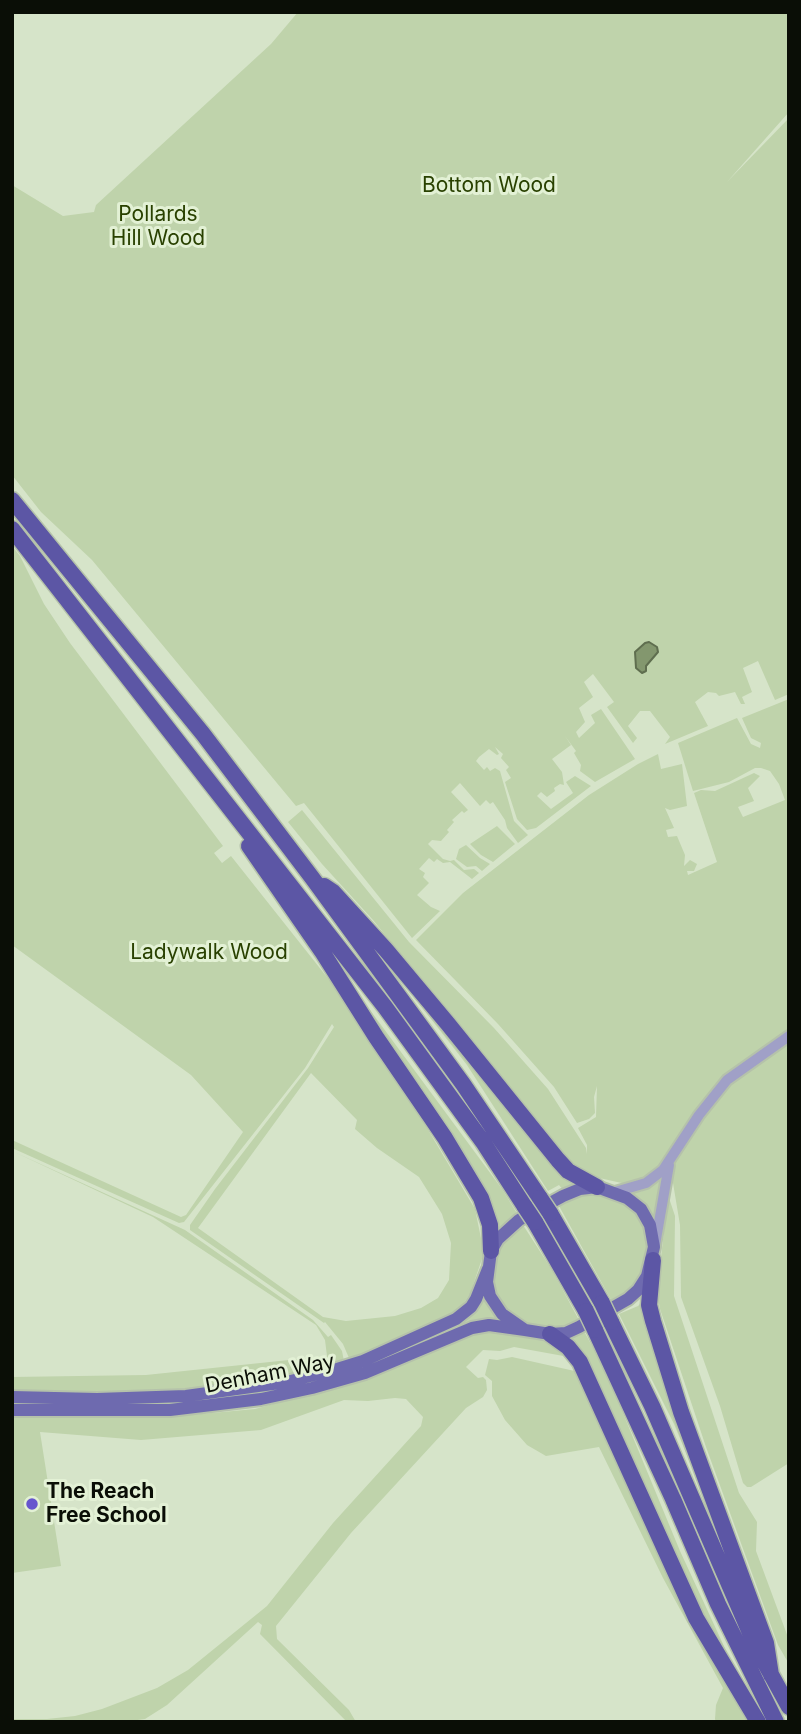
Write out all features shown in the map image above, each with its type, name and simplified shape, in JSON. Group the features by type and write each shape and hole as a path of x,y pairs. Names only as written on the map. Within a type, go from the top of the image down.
{"highway":[{"path":"12,500 203,734 313,879 463,1084 550,1213 602,1303 643,1387 726,1580 789,1707"},
{"path":"12,529 385,1007 482,1142 535,1222 586,1311 651,1449 718,1604 775,1722"},
{"path":"247,830 250,848 323,953 445,1138 481,1198 491,1225 491,1251"},
{"path":"313,879 333,892 386,950 568,1171 597,1187"},
{"path":"653,1254 649,1305 653,1321 681,1412 766,1643 771,1675"},
{"path":"550,1334 568,1347 580,1362 696,1618 758,1722"}],"main road":[{"path":"597,1187 615,1192 641,1209 650,1225 653,1254 647,1276 628,1299 566,1333 550,1334 525,1329 509,1320 497,1308 490,1296 488,1269 491,1251 498,1239 519,1220 563,1196 580,1189 597,1187"},
{"name":"Denham Way","path":"364,1367 464,1314 476,1299 488,1269"},
{"name":"Denham Way","path":"12,1410 131,1411 205,1407 261,1399 364,1367 472,1328 489,1325 525,1329"},
{"name":"Denham Way","path":"12,1397 97,1399 186,1396 336,1375"}],"street":[{"path":"653,1254 669,1165 699,1115 727,1080 789,1036"},
{"path":"615,1192 646,1182 669,1165"}],"green space":[{"path":"298,12 789,12 789,112 727,182 789,118 789,694 775,700 758,661 743,668 752,692 742,697 745,704 741,704 735,692 719,696 708,692 695,702 708,726 665,744 670,737 650,711 640,711 628,726 637,738 633,743 607,707 614,702 593,674 584,682 593,697 579,708 585,722 576,732 579,738 595,723 591,715 601,709 635,759 595,782 580,771 581,765 574,753 576,751 565,736 571,745 552,759 562,772 564,785 560,784 554,788 555,791 547,797 541,792 537,796 551,809 573,793 566,782 575,776 591,786 536,828 527,830 517,819 505,782 511,778 506,770 509,767 501,758 503,754 495,747 499,754 489,749 479,757 476,761 484,770 487,767 490,771 495,768 500,771 514,821 528,835 518,843 493,802 490,804 486,800 480,806 460,783 451,792 468,810 464,813 462,811 452,820 454,822 447,830 449,832 441,841 432,840 428,844 443,859 454,860 464,870 474,869 479,873 472,879 450,862 443,863 437,859 434,862 429,858 419,869 425,873 423,877 429,883 417,895 440,911 412,938 304,803 296,806 92,560 41,512 12,475 12,185 63,216 94,212 96,205 271,44"},
{"name":"Ladywalk Wood","path":"12,546 20,556 44,604 70,643 223,846 214,853 222,863 231,856 338,991 411,1101 475,1209 484,1253 470,1294 455,1316 406,1338 349,1358 343,1344 325,1322 190,1230 190,1225 215,1189 308,1068 334,1027 332,1024 305,1068 184,1222 179,1223 12,1148 12,1140 181,1217 186,1215 243,1132 191,1075 12,945","holes":["311,1073 357,1120 355,1129 419,1177 442,1214 451,1243 449,1280 438,1298 421,1308 395,1316 346,1321 323,1317 198,1228"]},
{"path":"789,699 789,1033 726,1078 670,1156 642,1179 626,1184 586,1175 577,1170 555,1147 541,1126 373,920 288,822 302,810 409,942 494,1028 548,1089 586,1148 587,1154 587,1145 578,1128 596,1117 597,1086 594,1097 595,1113 589,1119 577,1123 554,1087 498,1024 416,940 463,893 589,795 658,754 661,769 682,764 687,806 670,810 665,808 674,828 666,830 668,837 677,836 685,855 684,866 690,860 697,864 694,871 687,871 688,875 717,862 694,793 701,790 715,791 754,773 760,776 748,788 754,801 738,807 743,817 785,800 770,771 761,768 755,768 729,782 693,791 678,743 737,718 751,744 760,748 761,743 751,738 742,718"},
{"path":"497,826 515,844 493,862 470,844"},
{"path":"466,845 490,864 482,871 476,866 467,867 456,859 459,849"},
{"path":"311,930 502,1189 518,1215 494,1236 492,1219"},
{"path":"377,950 580,1185 564,1191 559,1185 548,1191 467,1065"},
{"path":"789,1040 789,1463 747,1487 743,1483 720,1406 681,1297 680,1225 671,1171 678,1153 720,1094 742,1074"},
{"path":"12,1151 185,1230 313,1320 328,1337 331,1335 342,1351 344,1361 278,1378 189,1391 118,1394 12,1391 12,1377 146,1375 327,1356 325,1340 316,1325 153,1217"},
{"path":"660,1177 654,1222 630,1194 642,1191"},
{"path":"590,1194 610,1196 624,1202 639,1215 647,1229 649,1244 645,1271 636,1285 613,1303 559,1206 576,1197"},
{"path":"668,1195 675,1216 674,1296 739,1493 757,1522 756,1551 789,1640 789,1664 778,1645 706,1447 660,1309 657,1293"},
{"path":"523,1225 552,1270 580,1322 561,1331 522,1325 506,1313 495,1295 492,1275 500,1245"},
{"path":"483,1288 493,1311 503,1323 462,1326 460,1322"},
{"path":"642,1291 723,1542 674,1424 619,1314 641,1303"},
{"path":"482,1329 550,1339 569,1357 514,1347 500,1351 483,1350 466,1367 478,1378 483,1377 486,1380 487,1390 483,1397 466,1408 351,1533 276,1626 277,1639 349,1710 356,1722 347,1722 260,1634 262,1625 258,1622 167,1705 145,1719 123,1722 12,1722 12,1719 75,1716 102,1709 157,1688 188,1670 267,1606 333,1523 421,1426 423,1417 406,1399 395,1398 344,1400 261,1430 141,1440 40,1432 61,1566 12,1573 12,1416 168,1417 255,1409 341,1385"},
{"path":"585,1333 606,1372 680,1551 742,1685 712,1635 564,1338"},
{"path":"512,1357 579,1372 669,1576 749,1722 716,1722 716,1705 723,1688 663,1578 599,1447 546,1456 527,1445 505,1420 492,1396 492,1381 485,1375 489,1359"}],"shaded area":[{"path":"649,642 657,647 658,652 642,673 636,668 635,652"}],"place":[{"name":"The Reach Free School","path":"32,1504"}],"park label":[{"name":"Bottom Wood","path":"489,186"},
{"name":"Pollards Hill Wood","path":"158,227"}]}
